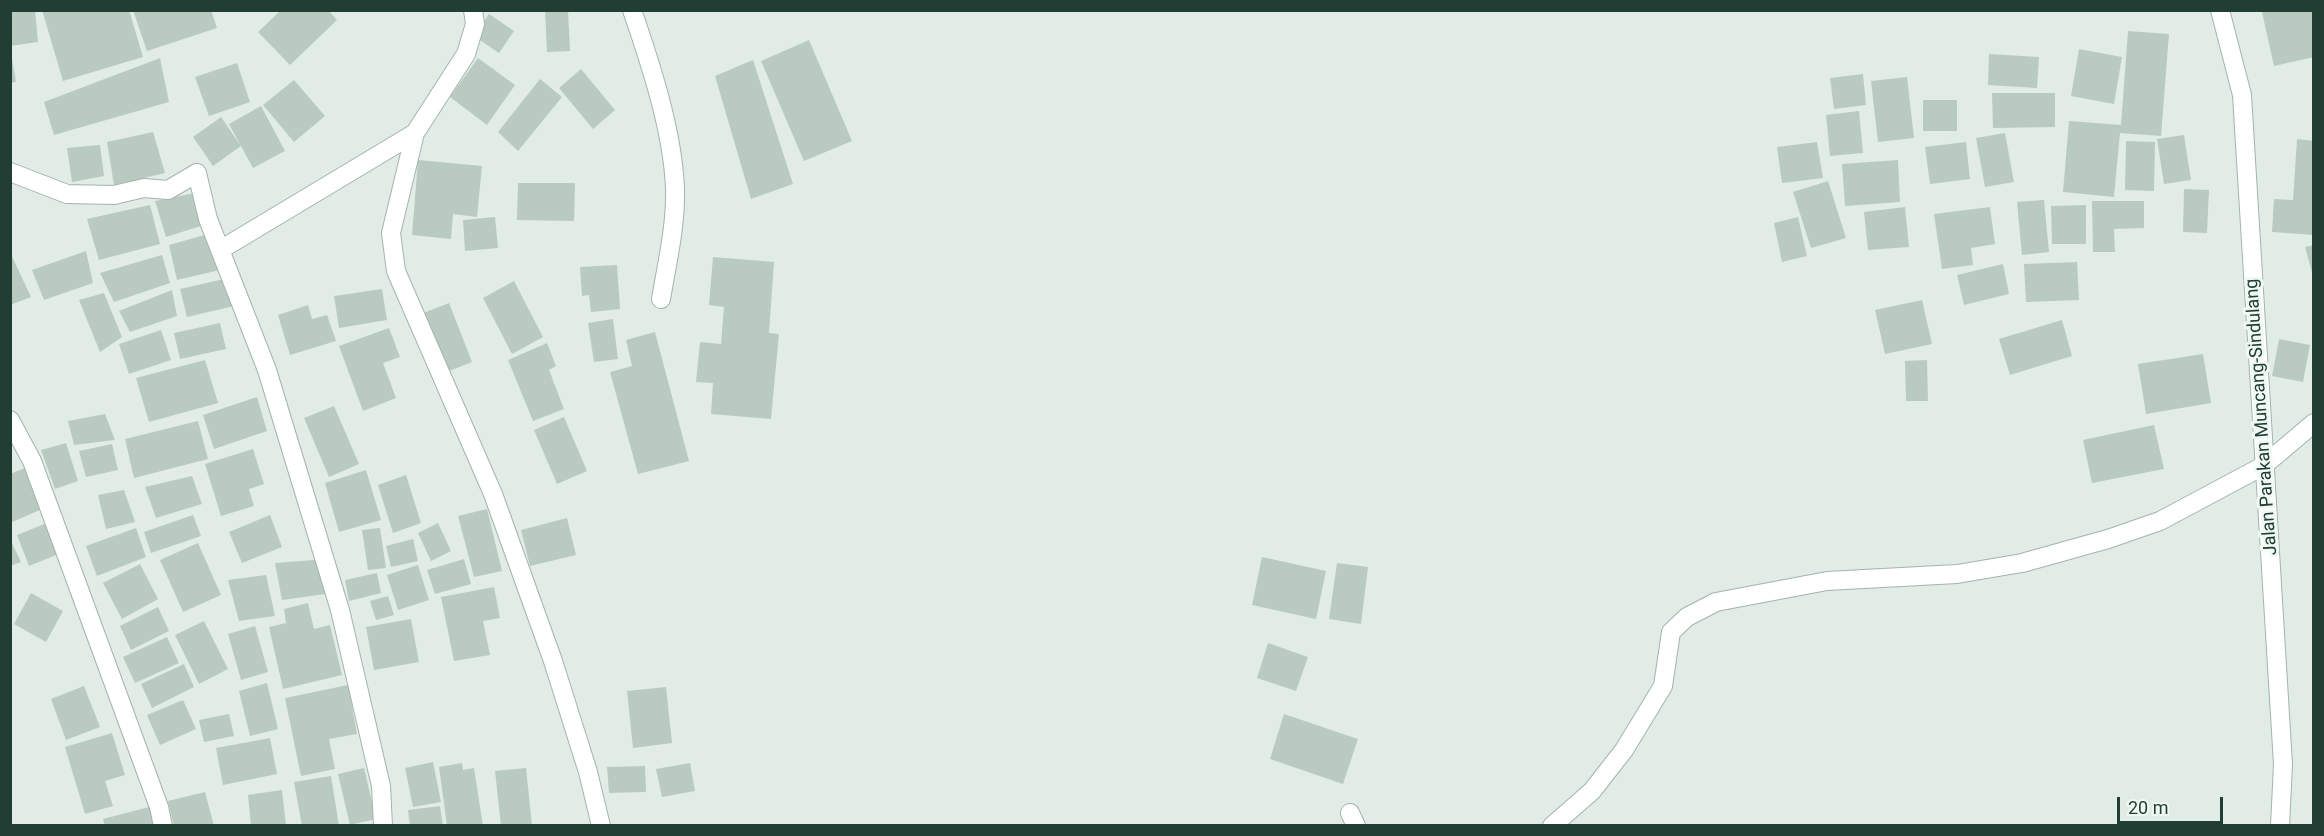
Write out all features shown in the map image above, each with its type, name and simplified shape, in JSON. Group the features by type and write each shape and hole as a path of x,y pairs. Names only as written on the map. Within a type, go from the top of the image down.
{"street":[{"path":"473,10 475,24 466,54 415,133 391,233 396,271 493,494 553,661 588,772 601,825"},
{"path":"632,10 648,56 672,153 675,190 673,230 661,299"},
{"name":"Jalan Parakan Muncang-Sindulang","path":"2220,10 2242,95 2283,764 2280,825"},
{"path":"220,250 415,133"},
{"path":"10,172 67,194 114,195 144,188 168,190 197,174 208,219 267,370 340,610 381,786 383,825"},
{"path":"10,420 36,472 159,807 163,825"},
{"path":"1552,825 1592,791 1624,750 1663,686 1671,632 1687,617 1716,602 1827,581 1957,574 2022,563 2108,539 2160,521 2263,466 2313,423"}],"building":[{"path":"10,10 35,10 38,42 10,46"},
{"path":"42,10 129,10 143,57 63,81"},
{"path":"133,10 211,10 217,28 147,51"},
{"path":"281,10 328,10 337,20 290,65 258,32"},
{"path":"545,10 568,10 570,51 547,52"},
{"path":"2314,10 2314,57 2274,66 2262,12"},
{"path":"489,14 514,31 499,53 474,36"},
{"path":"2128,31 2169,34 2161,136 2120,133 2114,197 2063,192 2069,121 2121,125"},
{"path":"809,40 852,141 804,161 761,61"},
{"path":"10,47 16,82 10,83"},
{"path":"2079,49 2122,57 2114,104 2071,96"},
{"path":"1989,54 2039,57 2037,88 1988,85"},
{"path":"160,58 169,102 54,135 44,102"},
{"path":"478,58 515,85 487,125 450,97"},
{"path":"753,60 793,184 751,199 715,76"},
{"path":"237,63 250,102 209,116 195,77"},
{"path":"581,69 615,110 593,129 559,88"},
{"path":"1863,74 1866,105 1834,109 1830,78"},
{"path":"1907,77 1914,138 1878,142 1871,81"},
{"path":"540,79 562,97 518,151 498,132"},
{"path":"294,80 325,116 294,142 263,105"},
{"path":"1992,93 2055,93 2055,127 1993,128"},
{"path":"1923,100 1957,100 1957,131 1923,131"},
{"path":"261,106 285,151 253,168 229,124"},
{"path":"1859,111 1863,153 1830,156 1826,115"},
{"path":"221,117 241,146 213,166 193,137"},
{"path":"153,132 165,173 114,185 107,142"},
{"path":"2005,133 2014,182 1985,187 1976,138"},
{"path":"2184,135 2191,180 2164,184 2157,139"},
{"path":"2297,139 2314,141 2314,235 2272,232 2274,199 2293,200"},
{"path":"2126,141 2155,142 2154,191 2125,190"},
{"path":"1817,142 1823,178 1782,183 1777,147"},
{"path":"1966,142 1970,179 1930,184 1925,147"},
{"path":"100,145 104,176 72,182 67,148"},
{"path":"418,160 482,166 477,217 453,214 451,239 412,235"},
{"path":"1898,160 1900,202 1845,206 1842,164"},
{"path":"1828,181 1846,238 1811,248 1793,192"},
{"path":"518,183 575,183 574,221 517,220"},
{"path":"2184,189 2209,190 2207,233 2183,232"},
{"path":"195,193 204,225 166,237 155,201"},
{"path":"2044,200 2049,252 2022,255 2017,202"},
{"path":"2092,201 2144,201 2144,228 2114,229 2115,252 2093,252"},
{"path":"150,205 160,244 99,260 87,219"},
{"path":"2086,205 2086,244 2052,244 2051,206"},
{"path":"1905,207 1909,247 1868,250 1864,212"},
{"path":"1990,207 1995,244 1971,248 1973,265 1942,269 1934,214"},
{"path":"495,217 498,248 465,251 463,220"},
{"path":"1798,217 1807,256 1782,262 1774,223"},
{"path":"208,234 220,270 177,280 169,245"},
{"path":"2314,245 2314,276 2313,276 2305,247"},
{"path":"86,251 93,283 44,300 32,270"},
{"path":"10,252 31,297 10,305"},
{"path":"162,255 170,283 114,302 100,273"},
{"path":"713,257 774,262 769,333 779,334 771,419 711,414 713,383 696,382 700,342 721,344 724,307 709,305"},
{"path":"2077,262 2079,300 2026,302 2024,264"},
{"path":"2003,264 2009,294 1964,305 1957,275"},
{"path":"617,265 620,309 591,312 589,295 582,296 580,267"},
{"path":"224,279 234,306 187,317 180,289"},
{"path":"514,281 543,337 512,354 483,298"},
{"path":"382,289 387,320 339,328 334,296"},
{"path":"172,290 177,316 130,332 119,311"},
{"path":"104,293 122,337 100,352 79,300"},
{"path":"1922,300 1932,344 1885,354 1875,310"},
{"path":"449,303 472,362 444,373 421,314"},
{"path":"308,305 312,319 327,315 336,341 290,355 278,315"},
{"path":"613,319 618,359 594,362 588,323"},
{"path":"2062,320 2072,356 2010,375 1999,339"},
{"path":"220,323 226,349 180,359 174,333"},
{"path":"389,328 400,357 383,363 396,398 363,411 339,346"},
{"path":"161,330 171,360 129,374 119,344"},
{"path":"655,332 689,461 638,474 610,372 632,366 626,340"},
{"path":"2279,339 2310,345 2303,382 2272,376"},
{"path":"547,343 556,366 549,370 564,409 533,421 508,360"},
{"path":"2203,354 2211,403 2146,414 2138,364"},
{"path":"205,360 218,403 149,422 136,378"},
{"path":"1927,360 1928,401 1906,401 1905,361"},
{"path":"257,397 267,431 214,449 203,415"},
{"path":"334,406 359,464 329,477 304,418"},
{"path":"105,414 115,440 74,445 68,421"},
{"path":"564,417 587,471 557,484 534,430"},
{"path":"198,421 208,459 134,478 125,439"},
{"path":"2154,425 2164,469 2092,483 2083,440"},
{"path":"66,443 78,481 55,489 41,450"},
{"path":"112,444 118,470 86,477 79,451"},
{"path":"253,449 264,484 249,489 254,506 221,516 205,464"},
{"path":"25,468 42,509 10,523 10,474"},
{"path":"366,470 381,520 339,532 325,483"},
{"path":"406,475 421,523 393,533 378,485"},
{"path":"192,476 202,504 156,518 145,487"},
{"path":"124,490 135,522 106,529 98,495"},
{"path":"487,509 502,571 474,577 458,516"},
{"path":"193,515 201,536 151,553 144,532"},
{"path":"270,515 282,547 242,563 229,532"},
{"path":"567,518 576,555 530,566 521,530"},
{"path":"49,522 61,553 29,566 17,535"},
{"path":"438,523 451,551 431,561 418,533"},
{"path":"136,528 146,557 97,576 86,546"},
{"path":"380,528 386,568 368,570 362,530"},
{"path":"10,539 21,562 10,566"},
{"path":"413,539 418,561 391,567 386,546"},
{"path":"198,543 221,595 183,612 160,560"},
{"path":"1262,557 1326,571 1316,619 1252,605"},
{"path":"464,559 471,584 435,594 427,570"},
{"path":"315,560 325,594 282,600 275,563"},
{"path":"1337,563 1368,567 1361,624 1329,619"},
{"path":"140,564 158,599 122,619 103,583"},
{"path":"418,565 429,600 398,610 387,575"},
{"path":"377,573 381,593 349,601 345,580"},
{"path":"266,575 275,616 239,621 228,580"},
{"path":"494,587 500,618 483,621 490,655 454,661 441,597"},
{"path":"31,593 63,611 46,642 14,624"},
{"path":"388,596 394,615 376,620 370,601"},
{"path":"308,603 314,629 330,625 342,675 283,689 269,627 286,623 284,609"},
{"path":"158,607 169,631 131,650 120,626"},
{"path":"411,619 419,662 374,670 366,627"},
{"path":"204,621 228,669 199,684 175,635"},
{"path":"255,626 268,672 241,680 228,634"},
{"path":"167,637 179,663 135,683 123,657"},
{"path":"1268,643 1308,657 1296,691 1257,678"},
{"path":"184,664 194,687 152,708 141,684"},
{"path":"267,683 278,729 250,736 239,691"},
{"path":"348,685 357,734 329,739 335,769 301,776 285,698"},
{"path":"84,686 100,727 66,740 51,699"},
{"path":"666,687 672,743 633,748 627,691"},
{"path":"183,700 196,729 160,745 147,715"},
{"path":"229,714 234,736 204,742 199,720"},
{"path":"1284,714 1358,739 1343,784 1270,759"},
{"path":"112,733 125,775 105,781 113,806 85,814 65,747"},
{"path":"270,738 277,774 223,785 216,748"},
{"path":"433,762 441,802 413,807 405,768"},
{"path":"462,763 463,770 474,768 483,826 447,826 439,767"},
{"path":"690,763 695,791 662,797 656,769"},
{"path":"645,766 646,792 609,793 607,767"},
{"path":"364,768 376,819 350,825 338,774"},
{"path":"526,768 532,826 501,826 495,771"},
{"path":"331,776 339,826 302,826 294,782"},
{"path":"282,790 286,826 251,826 248,795"},
{"path":"205,792 214,826 174,826 168,801"},
{"path":"440,806 443,826 410,826 408,810"},
{"path":"149,807 154,826 105,826 103,819"}]}
